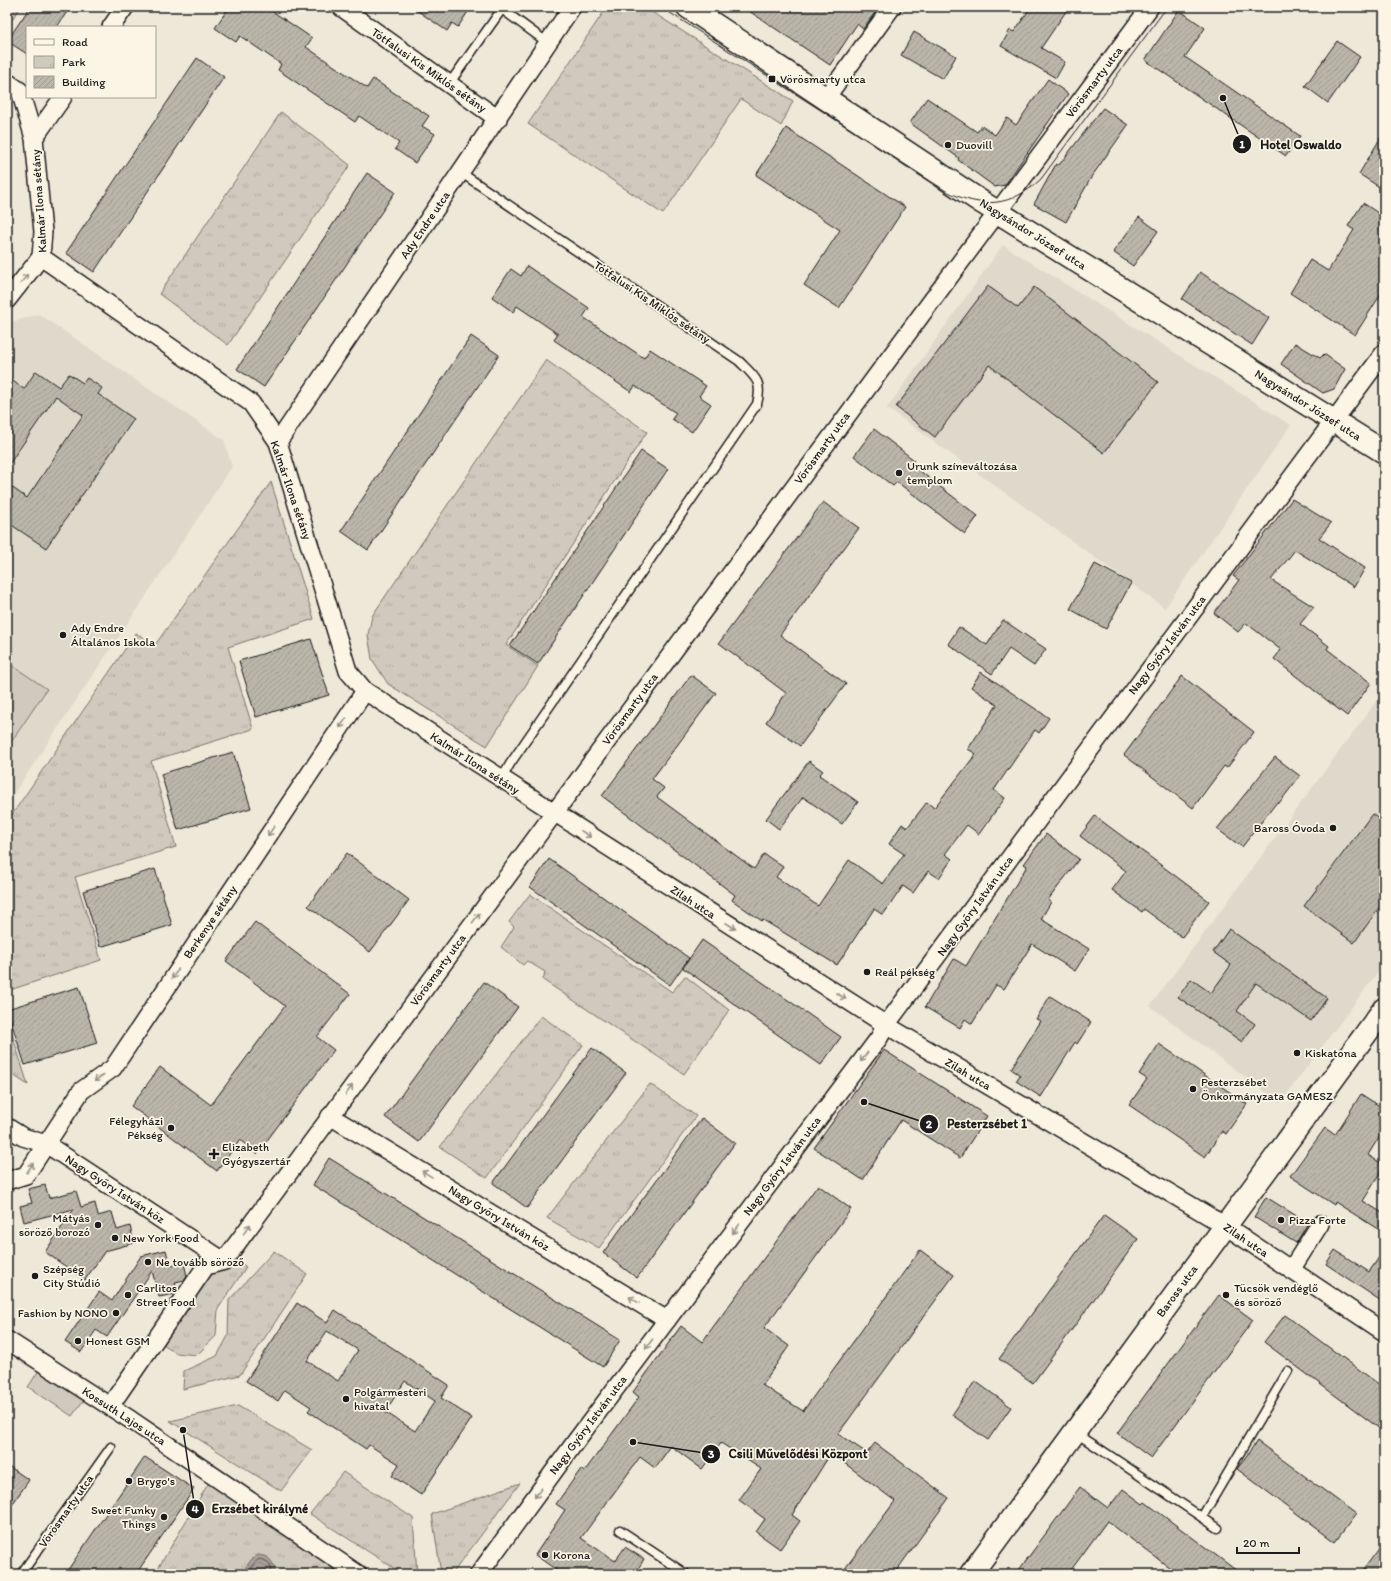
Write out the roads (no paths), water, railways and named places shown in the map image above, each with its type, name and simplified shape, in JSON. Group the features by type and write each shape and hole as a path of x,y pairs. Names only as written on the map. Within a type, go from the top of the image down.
{"street":[{"path":"112,26 125,7"},
{"name":"Tótfalusi Kis Miklós sétány","path":"341,7 498,119"},
{"name":"Ady Endre utca","path":"278,442 460,172 498,119 572,7"},
{"name":"Nagysándor József utca","path":"688,7 998,212 1384,452"},
{"path":"825,99 892,7"},
{"name":"Vörösmarty utca","path":"224,1261 553,813 1150,7"},
{"name":"Kalmár Ilona sétány","path":"7,82 20,91 34,138 43,232 41,257 251,403 278,442 348,671 365,690 553,813"},
{"path":"34,138 62,98"},
{"path":"7,300 41,257"},
{"name":"Nagy Győry István utca","path":"479,1574 576,1441 879,1038 886,1025 1384,352"},
{"name":"Berkenye sétány","path":"7,1180 26,1175 81,1091 113,1068 365,690"},
{"name":"Zilah utca","path":"553,813 886,1025 1224,1225 1384,1332"},
{"name":"Baross utca","path":"970,1574 1224,1225 1384,1009"},
{"name":"Nagy Győry István köz","path":"330,1116 668,1320"},
{"path":"7,1127 23,1137 46,1144"},
{"name":"Nagy Győry István köz","path":"46,1144 224,1261"},
{"path":"1291,1270 1320,1224"},
{"path":"110,1406 206,1266 224,1261"},
{"name":"Kossuth Lajos utca","path":"7,1340 110,1406 358,1574"}],"lane":[{"path":"449,84 500,8 548,43"},
{"name":"Tótfalusi Kis Miklós sétány","path":"460,172 739,361 758,380 760,390 757,404 510,764 501,780"},
{"path":"1202,1517 1288,1371"},
{"path":"1073,1432 1218,1528"},
{"name":"Vörösmarty utca","path":"21,1574 110,1447"},
{"path":"620,1530 686,1574"}],"water":[{"path":"258,1555 267,1557 270,1560 275,1568 274,1574 248,1574 246,1567 251,1560"}],"tram line":[{"path":"661,7 946,191 972,201 984,202 1007,200 1019,195 1041,179 1167,7"}],"place":[{"name":"Vörösmarty utca","path":"772,79"},
{"name":"Hotel Oswaldo","path":"1223,98"},
{"name":"Duovill","path":"948,145"},
{"name":"Urunk színeváltozása templom","path":"899,473"},
{"name":"Ady Endre Általános Iskola","path":"63,635"},
{"name":"Baross Óvoda","path":"1333,828"},
{"name":"Reál pékség","path":"867,972"},
{"name":"Kiskatona","path":"1297,1053"},
{"name":"Pesterzsébet Önkormányzata GAMESZ","path":"1193,1089"},
{"name":"Pesterzsébet 1","path":"864,1102"},
{"name":"Félegyházi Pékség","path":"171,1128"},
{"name":"Elizabeth Gyógyszertár","path":"214,1154"},
{"name":"Pizza Forte","path":"1281,1220"},
{"name":"Mátyás söröző borozó","path":"98,1225"},
{"name":"New York Food","path":"115,1238"},
{"name":"Ne tovább söröző","path":"148,1262"},
{"name":"Szépség City Stúdió","path":"35,1276"},
{"name":"Carlitos Street Food","path":"128,1295"},
{"name":"Tücsök vendéglő és söröző","path":"1226,1295"},
{"name":"Fashion by NONO","path":"116,1313"},
{"name":"Honest GSM","path":"78,1341"},
{"name":"Polgármesteri hivatal","path":"346,1399"},
{"name":"Erzsébet királyné","path":"183,1430"},
{"name":"Csili Művelődési Központ","path":"633,1442"},
{"name":"Brygo's","path":"129,1481"},
{"name":"Sweet Funky Things","path":"164,1517"},
{"name":"Korona","path":"545,1555"}]}
